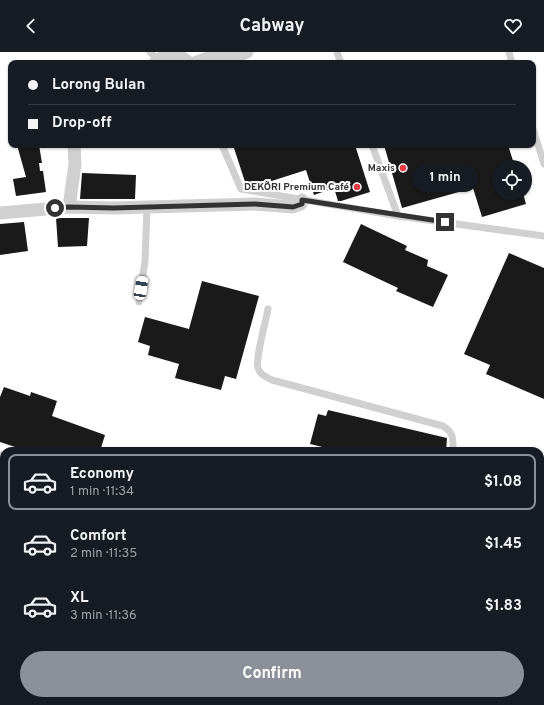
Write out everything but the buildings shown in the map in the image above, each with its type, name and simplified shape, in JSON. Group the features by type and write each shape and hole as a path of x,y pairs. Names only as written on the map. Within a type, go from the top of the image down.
{"street":[{"path":"202,60 225,52"},
{"path":"224,60 247,52"},
{"path":"155,58 172,55 179,56 185,60"},
{"path":"69,207 75,164 74,148"},
{"path":"0,213 69,207 113,208 255,204 293,207 302,204 302,200"}],"lane":[{"path":"536,139 544,164"},
{"path":"223,148 241,189 398,216 544,236"},
{"path":"373,148 398,216"},
{"path":"139,302 145,261 147,207"},
{"path":"268,310 257,367 261,374 272,380 443,426 452,434 453,447"}],"place":[{"name":"Maxis","path":"403,168"},
{"name":"DEKÕRI Premium Café","path":"357,187"}],"route":[{"path":"55,208 113,208 219,204 255,204 293,207 302,204 302,200 398,216 445,222"}]}
